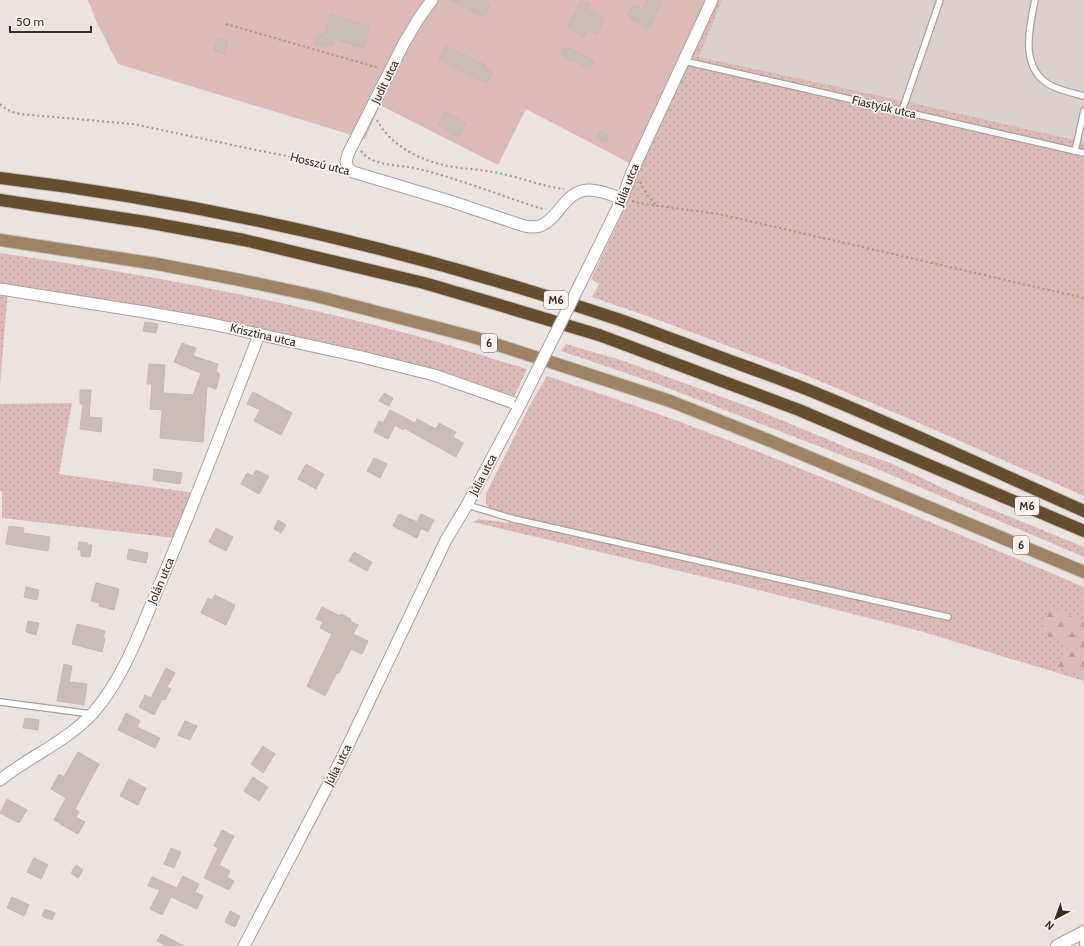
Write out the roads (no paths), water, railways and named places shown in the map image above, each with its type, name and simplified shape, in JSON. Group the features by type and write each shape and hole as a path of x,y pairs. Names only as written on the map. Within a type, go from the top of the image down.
{"highway":[{"name":"M6","path":"0,178 154,200 242,218 347,241 429,262 501,283 608,316 807,390 870,416 1084,511"},
{"name":"M6","path":"0,200 146,222 244,240 409,279 599,335 799,410 1084,531"}],"main road":[{"name":"6","path":"0,240 157,264 235,279 324,298 480,340 677,404 768,440 1084,572"},
{"path":"1057,946 1083,932"}],"street":[{"name":"Judit utca","path":"348,168 347,158 390,71 408,37 432,0"},
{"name":"Júlia utca","path":"244,946 341,760 444,546 520,405 591,262 622,199 635,165 712,0"},
{"name":"Hosszú utca","path":"348,168 353,172 531,227 540,226 547,222 569,198 579,192 588,190 598,191 622,199"},
{"name":"Krisztina utca","path":"0,288 237,329 406,368 520,405"},
{"name":"Jolán utca","path":"0,780 62,741 92,714 116,682 126,663 195,501 259,335"}],"lane":[{"path":"902,111 940,0"},
{"path":"1035,0 1029,32 1030,56 1033,66 1038,74 1051,86 1084,96"},
{"name":"Fiastyúk utca","path":"684,61 1084,153"},
{"path":"1076,151 1084,111"},
{"path":"467,505 514,519 948,617"},
{"path":"0,702 92,714"},
{"path":"1083,932 1083,946"}]}
